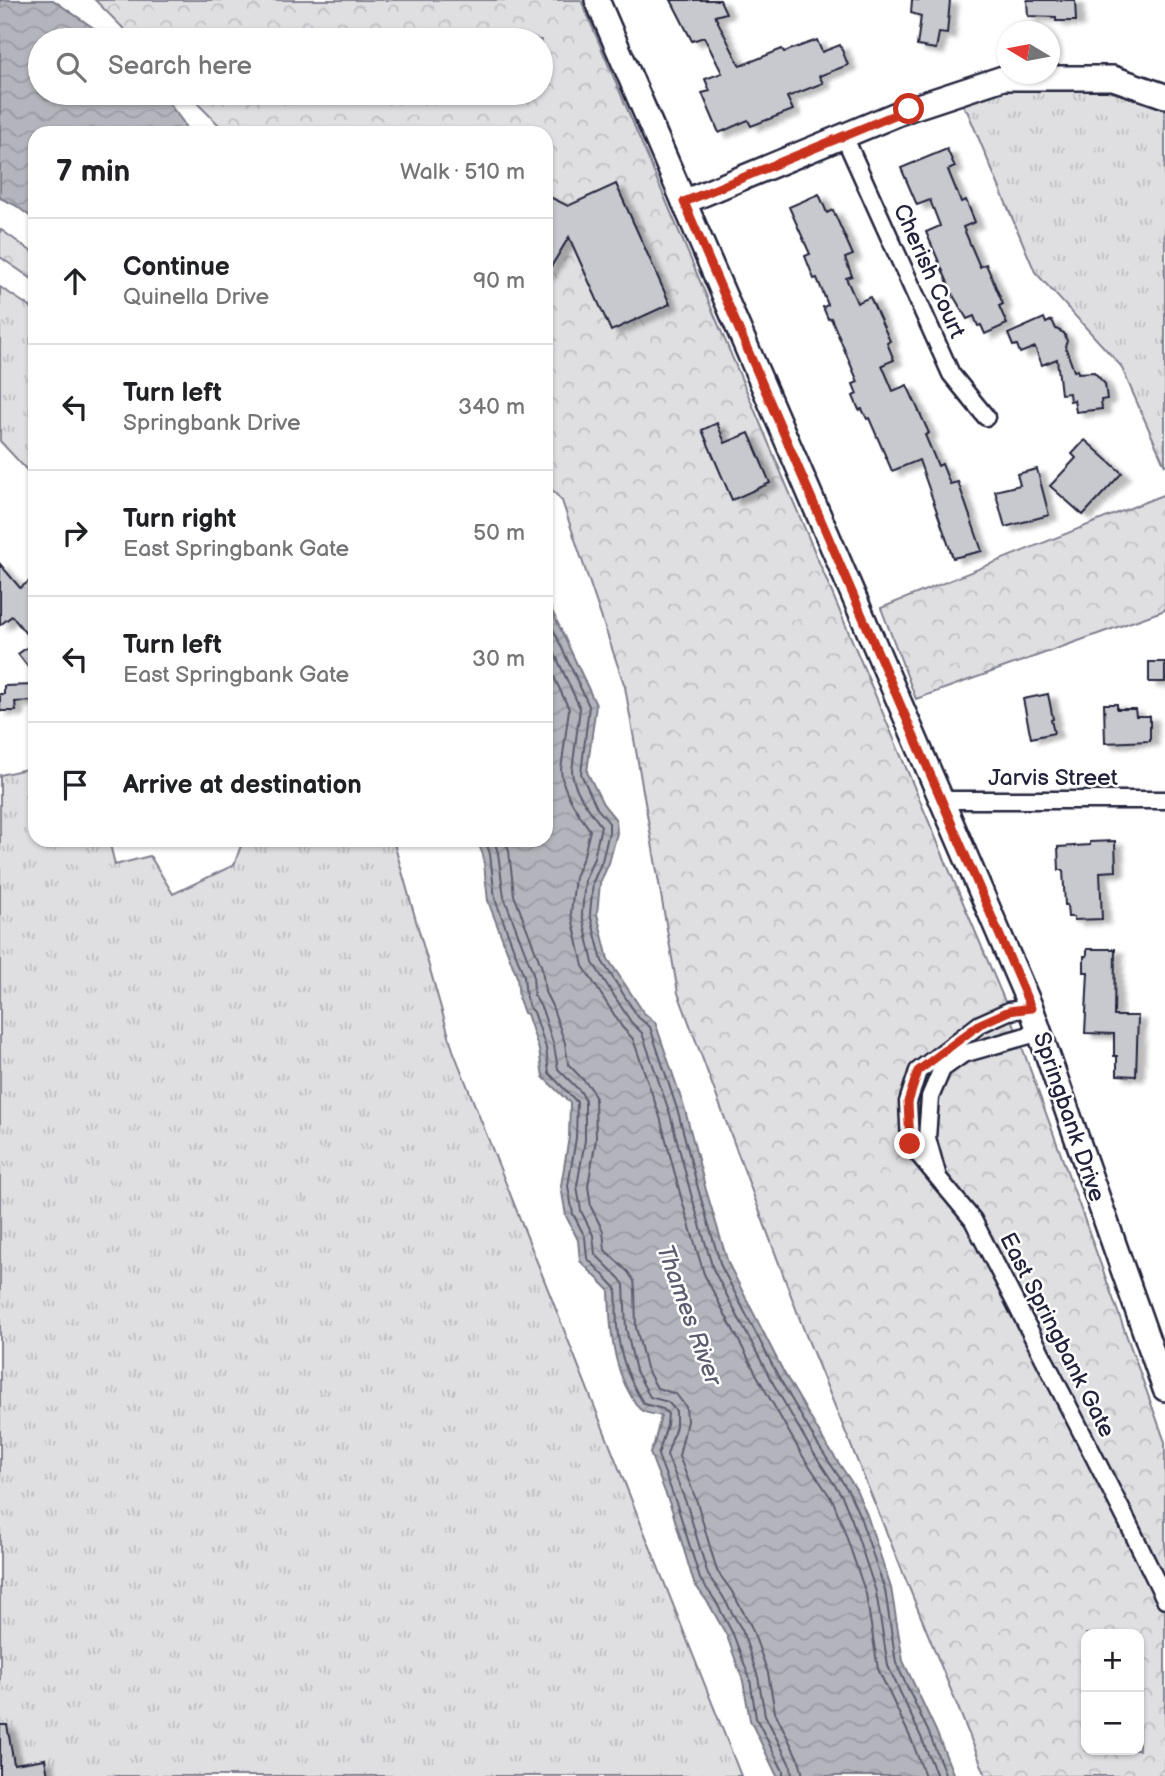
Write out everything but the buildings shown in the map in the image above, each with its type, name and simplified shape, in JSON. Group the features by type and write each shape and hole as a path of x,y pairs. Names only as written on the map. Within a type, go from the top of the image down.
{"main road":[{"name":"Springbank Drive","path":"597,0 1031,1008 1165,1390"},
{"path":"684,202 909,109 1003,78 1113,78 1165,96"}],"street":[{"name":"Cherish Court","path":"844,136 951,374 986,417"},
{"name":"Jarvis Street","path":"941,800 1165,800"},
{"name":"East Springbank Gate","path":"1031,1008 1009,1011 980,1024 918,1071 908,1102 910,1144 973,1220 1165,1599"},
{"name":"East Springbank Gate","path":"939,1179 927,1138 930,1097 942,1069 963,1054 1040,1032"}],"green space":[{"path":"95,0 581,0 1009,1011 1165,1442 1165,1776 986,1776 805,1333 678,993 625,687 562,501 553,491 553,126 220,126 199,105 553,105 553,28 123,28"},
{"path":"1036,85 1091,86 1165,109 1165,466 1121,366 1035,272 962,104 999,92"},
{"path":"0,229 28,249 28,276 0,257"},
{"path":"0,287 28,305 28,471 0,441"},
{"path":"1165,494 1165,610 916,699 881,608"},
{"path":"28,769 28,847 111,847 115,865 150,856 173,894 234,865 240,847 395,847 453,1050 741,1776 0,1776 0,775"}],"water":[{"path":"0,0 53,0 94,28 28,28 28,105 170,105 185,126 28,126 28,215 0,198"},
{"name":"Thames River","path":"553,613 596,705 587,772 603,804 616,820 617,833 600,883 597,914 608,959 644,1013 655,1022 685,1110 728,1263 783,1371 856,1489 891,1588 903,1661 954,1776 777,1776 750,1720 743,1681 727,1636 694,1583 672,1510 650,1453 661,1416 641,1410 631,1396 616,1358 611,1331 609,1290 580,1261 578,1240 566,1216 561,1186 569,1137 570,1103 543,1077 539,1050 519,999 517,977 488,901 480,847 553,847"}],"route":[{"path":"909,109 684,202 1031,1008 1009,1011 980,1024 918,1071 908,1102 910,1144"}]}
